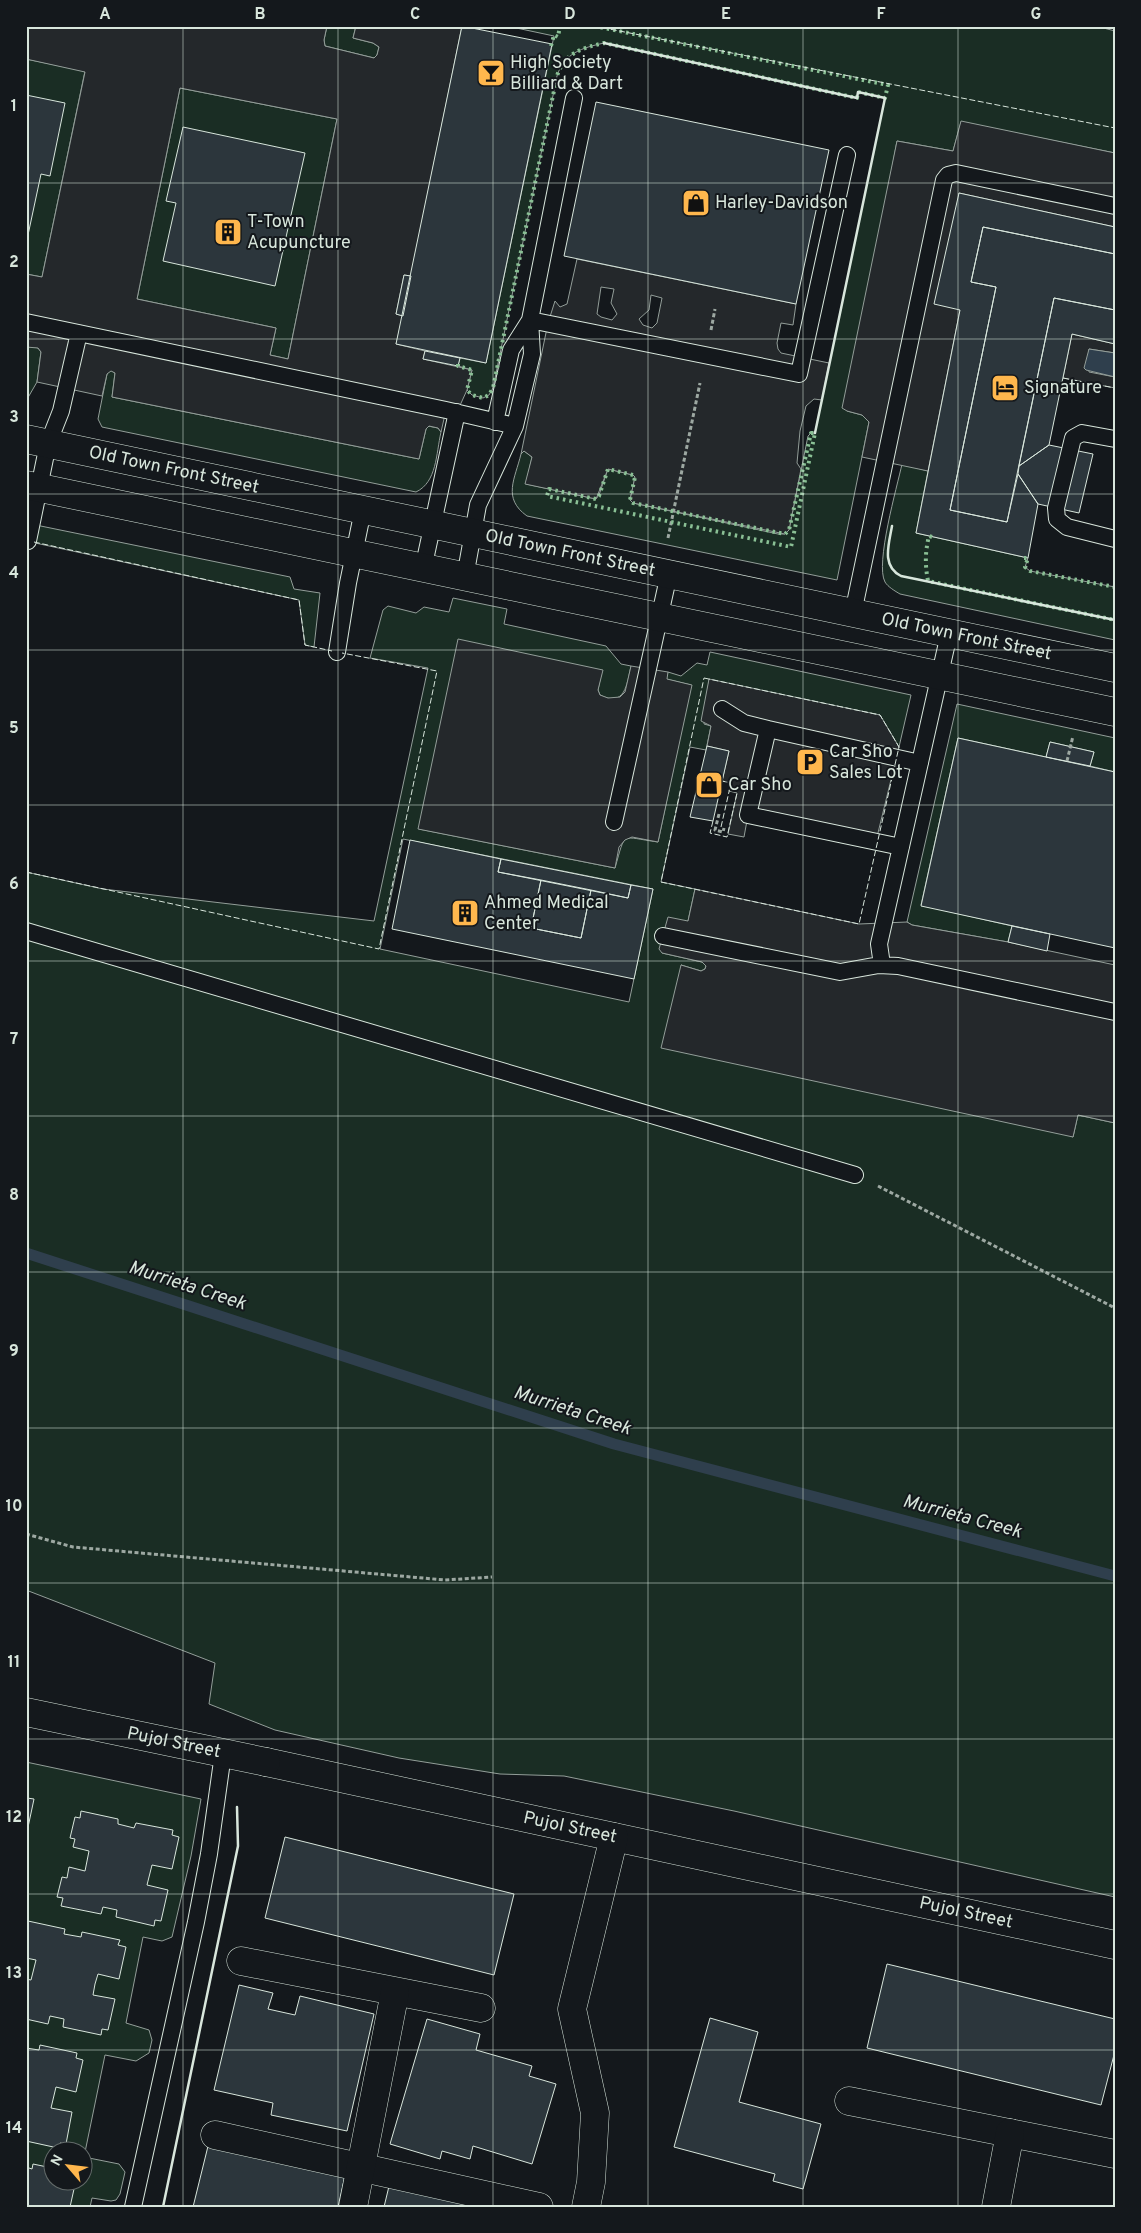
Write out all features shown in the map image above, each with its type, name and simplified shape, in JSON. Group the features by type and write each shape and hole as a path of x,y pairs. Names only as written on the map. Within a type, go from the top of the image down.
{"street":[{"name":"Old Town Front Street","path":"37,442 1115,668"},
{"path":"33,486 1115,712"},
{"name":"Pujol Street","path":"26,1712 1115,1945"},
{"path":"586,2207 590,2182 595,2113 572,2009 614,1837"},
{"path":"241,1961 481,2008"},
{"path":"353,2207 395,1992"},
{"path":"849,2101 1115,2154"},
{"path":"996,2207 1010,2133"},
{"path":"215,2134 539,2207"}],"lane":[{"path":"465,577 478,505 515,426 532,354 530,320 574,98"},
{"path":"530,320 799,374 847,155"},
{"path":"853,613 944,180 948,174 956,173 1115,206"},
{"path":"495,422 511,350 530,320"},
{"path":"26,322 457,412 515,426"},
{"path":"28,541 37,442 61,411 79,332"},
{"path":"423,568 457,412"},
{"path":"1115,439 1082,433 1073,438 1056,508 1057,518 1067,527 1115,539"},
{"path":"337,652 363,510"},
{"path":"614,822 669,574"},
{"path":"882,965 879,944 949,634"},
{"path":"722,709 744,723 920,763"},
{"path":"768,729 748,815 901,847"},
{"path":"26,931 855,1175"},
{"path":"663,936 840,972 882,965 898,966 1115,1012"},
{"path":"133,2207 202,1893 223,1754"}],"path":[{"path":"668,538 715,309"},
{"path":"1067,761 1074,735"},
{"path":"855,1175 1115,1308"},
{"path":"26,1534 73,1547 445,1580 492,1577"}],"green space":[{"path":"327,26 356,26 353,38 373,43 379,47 377,55 374,58 325,46 324,40"},
{"path":"507,26 1096,26 1115,31 1115,153 961,122 953,151 897,141 847,411 862,415 869,422 837,580 527,516 519,509 515,502 512,488 521,454 524,451 532,457 526,484 596,499 608,469 635,477 630,500 633,503 778,534 785,534 789,530 808,436 811,433 815,433 885,98 858,92 857,98 604,43 588,47 569,57 560,68 557,76 493,388 489,395 483,398 472,395 467,390 472,370 458,366 460,358 486,363 554,36"},
{"path":"26,59 85,71 42,277 26,274"},
{"path":"180,88 337,119 288,359 270,355 276,328 137,299"},
{"path":"28,345 38,348 41,352 37,382 26,401 26,347"},
{"path":"111,370 115,373 112,397 419,459 426,429 428,426 438,428 441,432 432,474 428,482 416,492 102,427 98,419 107,374"},
{"path":"902,464 928,471 916,533 1028,558 1025,567 1030,571 1115,587 1115,640 900,594 890,587 885,582 883,559 888,525"},
{"path":"26,523 290,577 294,589 320,593 314,647 305,645 299,600 26,541"},
{"path":"453,598 507,609 504,624 606,646 621,664 631,666 626,687 620,696 608,698 600,695 598,690 602,670 419,829 615,868 621,847 626,839 658,842 691,685 666,679 668,672 681,676 697,663 707,665 710,652 911,695 899,747 880,715 709,680 704,724 711,726 706,750 690,747 661,882 695,889 688,921 662,953 702,962 706,965 705,969 701,971 681,965 1073,1137 1078,1115 1115,1123 1115,1897 734,1811 564,1776 500,1774 399,1758 275,1730 209,1704 215,1663 26,1590 26,872 103,889 374,921 428,668 370,658 383,610 388,606 416,613 424,607 449,612","holes":["403,839 653,889 629,1002 380,949"]},
{"path":"957,704 1115,738 1115,772 1090,766 1094,752 1050,742 1046,757 958,738 921,905 1012,926 1008,942 912,925 907,922"},
{"path":"26,1762 201,1799 191,1856 172,1937 162,1941 143,1937 126,2023 149,2030 152,2040 149,2053 136,2061 105,2055 88,2140 42,2140 42,2190 92,2190 92,2159 119,2164 125,2172 120,2194 116,2200 92,2198 90,2207 26,2207"}],"shaded area":[{"path":"26,26 327,26 324,40 325,46 374,58 379,47 373,43 353,38 356,26 462,26 411,276 404,275 396,314 403,316 396,344 425,351 423,359 472,370 467,390 457,412 446,410 441,432 438,428 429,426 426,429 419,459 112,397 115,373 111,371 107,374 102,396 37,382 41,352 38,348 26,347 26,274 42,277 85,72 26,59","holes":["180,88 337,119 288,359 270,355 276,328 137,299"]},
{"path":"961,121 1115,153 1115,227 959,193 960,310 928,471 862,457 869,422 862,415 842,408 897,141 953,151"},
{"path":"577,259 796,304 793,325 781,323 777,343 778,349 781,353 829,363 822,400 814,399 806,406 800,431 797,463 801,469 789,530 785,534 633,503 630,500 635,477 608,469 596,499 525,484 532,457 524,451 521,454 548,323 555,301 560,307 567,304","holes":["601,287 614,289 611,303 617,314 612,320 597,314","651,295 662,298 657,323 652,328 643,325 639,319 649,310"]},
{"path":"1072,334 1115,344 1115,353 1089,349 1089,372 1115,377 1115,388 1063,378"},
{"path":"458,639 603,670 598,690 600,695 608,698 620,697 625,692 631,666 668,672 667,679 692,685 658,842 632,837 625,840 619,847 615,868 418,829"},
{"name":"Car Sho Sales Lot","path":"709,679 880,715 899,747 876,841 748,815 744,837 728,834 737,793 729,791 731,783 722,781 729,751 707,746 711,726 701,721"},
{"path":"695,889 859,924 907,922 912,925 1008,942 1115,965 1115,1123 1078,1115 1073,1137 661,1048 681,965 701,971 706,966 702,962 662,953 659,949 668,917 688,921"}],"water":[{"path":"1089,349 1115,353 1115,377 1084,368"}],"building":[{"path":"462,26 552,44 486,363 396,344"},
{"path":"26,95 65,103 50,176 41,174 28,235 26,234"},
{"name":"Harley-Davidson","path":"596,102 829,150 796,304 564,256"},
{"name":"T-Town Acupuncture","path":"183,127 305,153 275,286 163,261 176,203 166,201"},
{"path":"959,193 1115,227 1115,254 983,227 971,282 996,287 950,510 1007,522 1018,474 1038,504 1028,558 916,533 960,310 934,304"},
{"name":"Signature","path":"983,227 1115,254 1115,310 1054,298 1007,522 950,510 996,287 971,282"},
{"path":"404,275 411,276 403,316 396,314"},
{"path":"1054,298 1115,310 1115,344 1072,334 1049,445 1019,466"},
{"path":"425,351 460,358 458,366 423,359"},
{"path":"1049,445 1093,454 1079,513 1038,504 1018,474 1019,466"},
{"path":"958,738 1115,772 1115,948 921,906"},
{"path":"1050,742 1094,752 1090,766 1046,757"},
{"name":"Car Sho","path":"707,746 729,751 713,821 690,817"},
{"name":"Ahmed Medical Center","path":"410,840 501,859 498,872 541,880 531,928 581,938 591,890 628,898 631,885 653,889 634,979 392,929"},
{"path":"501,859 631,885 628,898 498,872"},
{"path":"541,880 591,890 581,938 531,928"},
{"path":"1012,926 1050,934 1047,951 1008,942"},
{"path":"26,1792 27,1798 34,1799 27,1832"},
{"path":"81,1811 118,1819 118,1824 134,1828 136,1823 173,1830 172,1835 179,1837 172,1869 152,1865 147,1885 168,1890 161,1921 155,1920 154,1926 116,1917 117,1910 103,1907 101,1914 61,1906 63,1898 57,1897 62,1877 67,1878 69,1867 85,1871 89,1851 73,1847 75,1839 70,1838 75,1817 80,1818"},
{"path":"285,1837 514,1894 494,1975 265,1918"},
{"path":"28,1921 65,1929 64,1934 81,1937 82,1932 120,1940 118,1945 126,1947 119,1979 98,1974 95,1984 93,1995 115,1999 108,2030 102,2029 101,2035 63,2027 64,2019 50,2016 48,2024 26,2019 26,1979 31,1980 36,1960 26,1958"},
{"path":"887,1964 1115,2019 1115,2051 1101,2105 867,2048"},
{"path":"239,1985 273,1993 268,2009 295,2015 300,1996 374,2014 347,2131 271,2115 273,2103 214,2090"},
{"path":"710,2018 758,2032 739,2102 821,2124 803,2189 773,2181 775,2174 674,2147"},
{"path":"427,2019 480,2034 476,2050 532,2066 529,2076 556,2084 532,2164 473,2146 470,2159 442,2151 440,2159 390,2144"},
{"path":"40,2045 77,2053 76,2058 83,2060 76,2092 56,2087 51,2108 72,2112 67,2140 42,2140 42,2144 26,2141 26,2048 39,2050"},
{"path":"210,2138 346,2171 338,2207 193,2207"},
{"path":"33,2164 42,2166 42,2190 74,2190 70,2207 26,2207 26,2167 32,2169"},
{"path":"390,2182 493,2207 384,2207"}],"waterway":[{"name":"Murrieta Creek","path":"26,1253 614,1444 1115,1576"}],"hedge":[{"path":"551,46 554,35 558,37 560,26"},
{"path":"458,364 458,366 472,370 467,390 472,395 483,398 489,395 493,388 557,76 564,62 575,53 604,43 857,98 858,92 885,98 888,85 594,26"},
{"path":"811,433 815,433 791,547 547,496 549,489 596,499 599,496 608,469 635,477 630,500 633,503 785,534 789,530 811,433"},
{"path":"932,537 929,536 926,553 928,581 1115,620"},
{"path":"1024,558 1028,558 1025,567 1030,571 1115,587"}],"fence":[{"path":"594,26 1115,128"},
{"path":"1063,378 1115,388"},
{"path":"34,542 299,600 305,645 332,651"},
{"path":"26,872 379,949 437,671 342,653"},
{"path":"704,678 880,715 899,747 859,924 661,882 704,678"},
{"path":"721,827 731,783 722,781"},
{"path":"713,821 710,833 727,837 737,793"}],"wall":[{"path":"604,43 857,98 858,92 885,98 815,433"},
{"path":"892,526 888,547 889,561 895,572 901,576 1115,620"},
{"path":"163,2207 238,1846 237,1807"}],"place":[{"name":"High Society Billiard & Dart","path":"491,73"},
{"name":"Harley-Davidson","path":"696,203"},
{"name":"T-Town Acupuncture","path":"228,232"},
{"name":"Signature","path":"1005,388"},
{"name":"Car Sho Sales Lot","path":"810,762"},
{"name":"Car Sho","path":"709,785"},
{"name":"Ahmed Medical Center","path":"465,913"}]}
